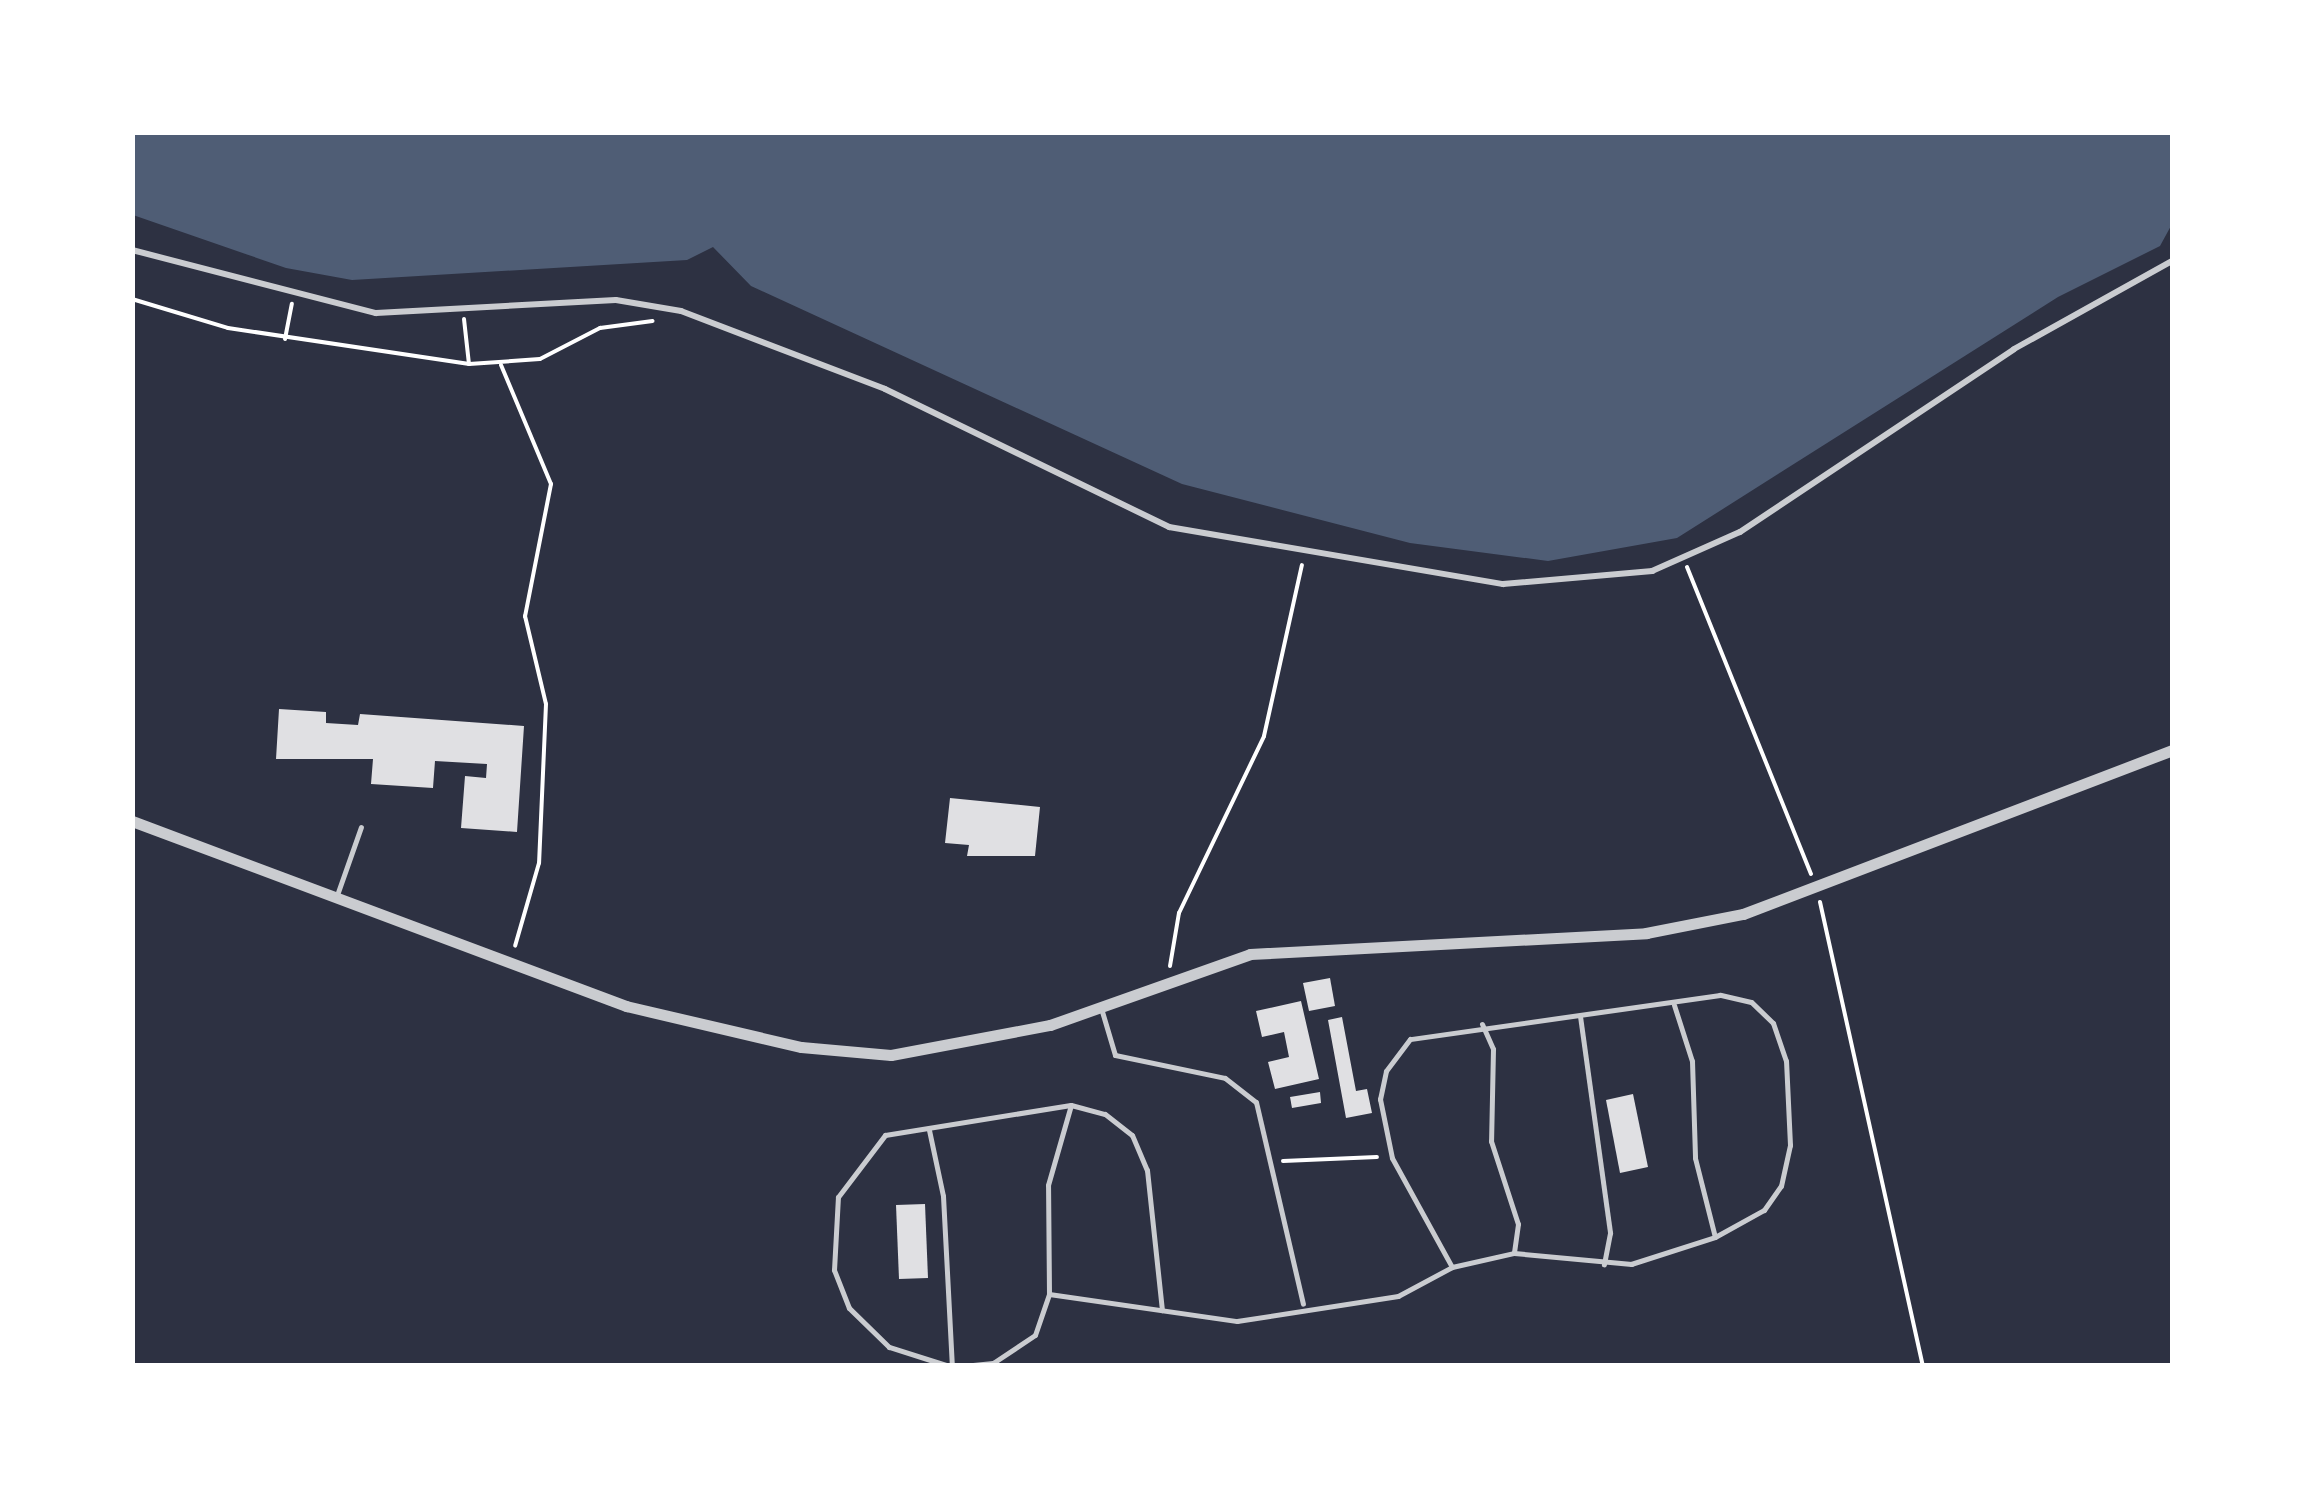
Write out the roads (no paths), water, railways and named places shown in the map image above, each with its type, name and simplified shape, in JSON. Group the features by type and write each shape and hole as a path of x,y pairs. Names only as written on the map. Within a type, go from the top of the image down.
{"street":[{"path":"132,250 293,298 376,314 616,300 681,311 748,329 885,389 1109,504 1186,532 1304,556 1503,584 1598,581 1682,558 1843,470 2014,349 2172,261"},
{"path":"132,822 334,902 626,1006 784,1043 891,1054 976,1044 1101,1008 1250,954 1646,933 1817,890 2082,778 2172,750"}],"lane":[{"path":"334,902 361,827"},
{"path":"1049,1294 1238,1321 1303,1306 1398,1296 1452,1266 1514,1253 1604,1266 1715,1237 1764,1210 1781,1186 1790,1145 1786,1061 1773,1023 1751,1002 1720,995 1674,1005 1431,1030 1395,1053 1380,1099 1392,1158 1452,1266"},
{"path":"1674,1005 1692,1061 1695,1158 1715,1237"},
{"path":"1101,1008 1115,1056 1242,1086 1275,1163 1303,1306"},
{"path":"1580,1016 1610,1233 1604,1266"},
{"path":"1482,1024 1494,1049 1491,1142 1518,1224 1514,1253"},
{"path":"928,1129 943,1196 950,1366 889,1347 849,1308 829,1230 838,1197 885,1135 1070,1105 1132,1135 1147,1170 1162,1310"},
{"path":"963,1366 993,1363 1035,1335 1049,1294 1048,1185 1070,1105"}],"water":[{"path":"133,132 2172,132 2172,224 2160,246 2058,297 1677,538 1548,561 1410,543 1182,484 751,286 713,247 687,260 352,280 286,268 133,215"}]}
